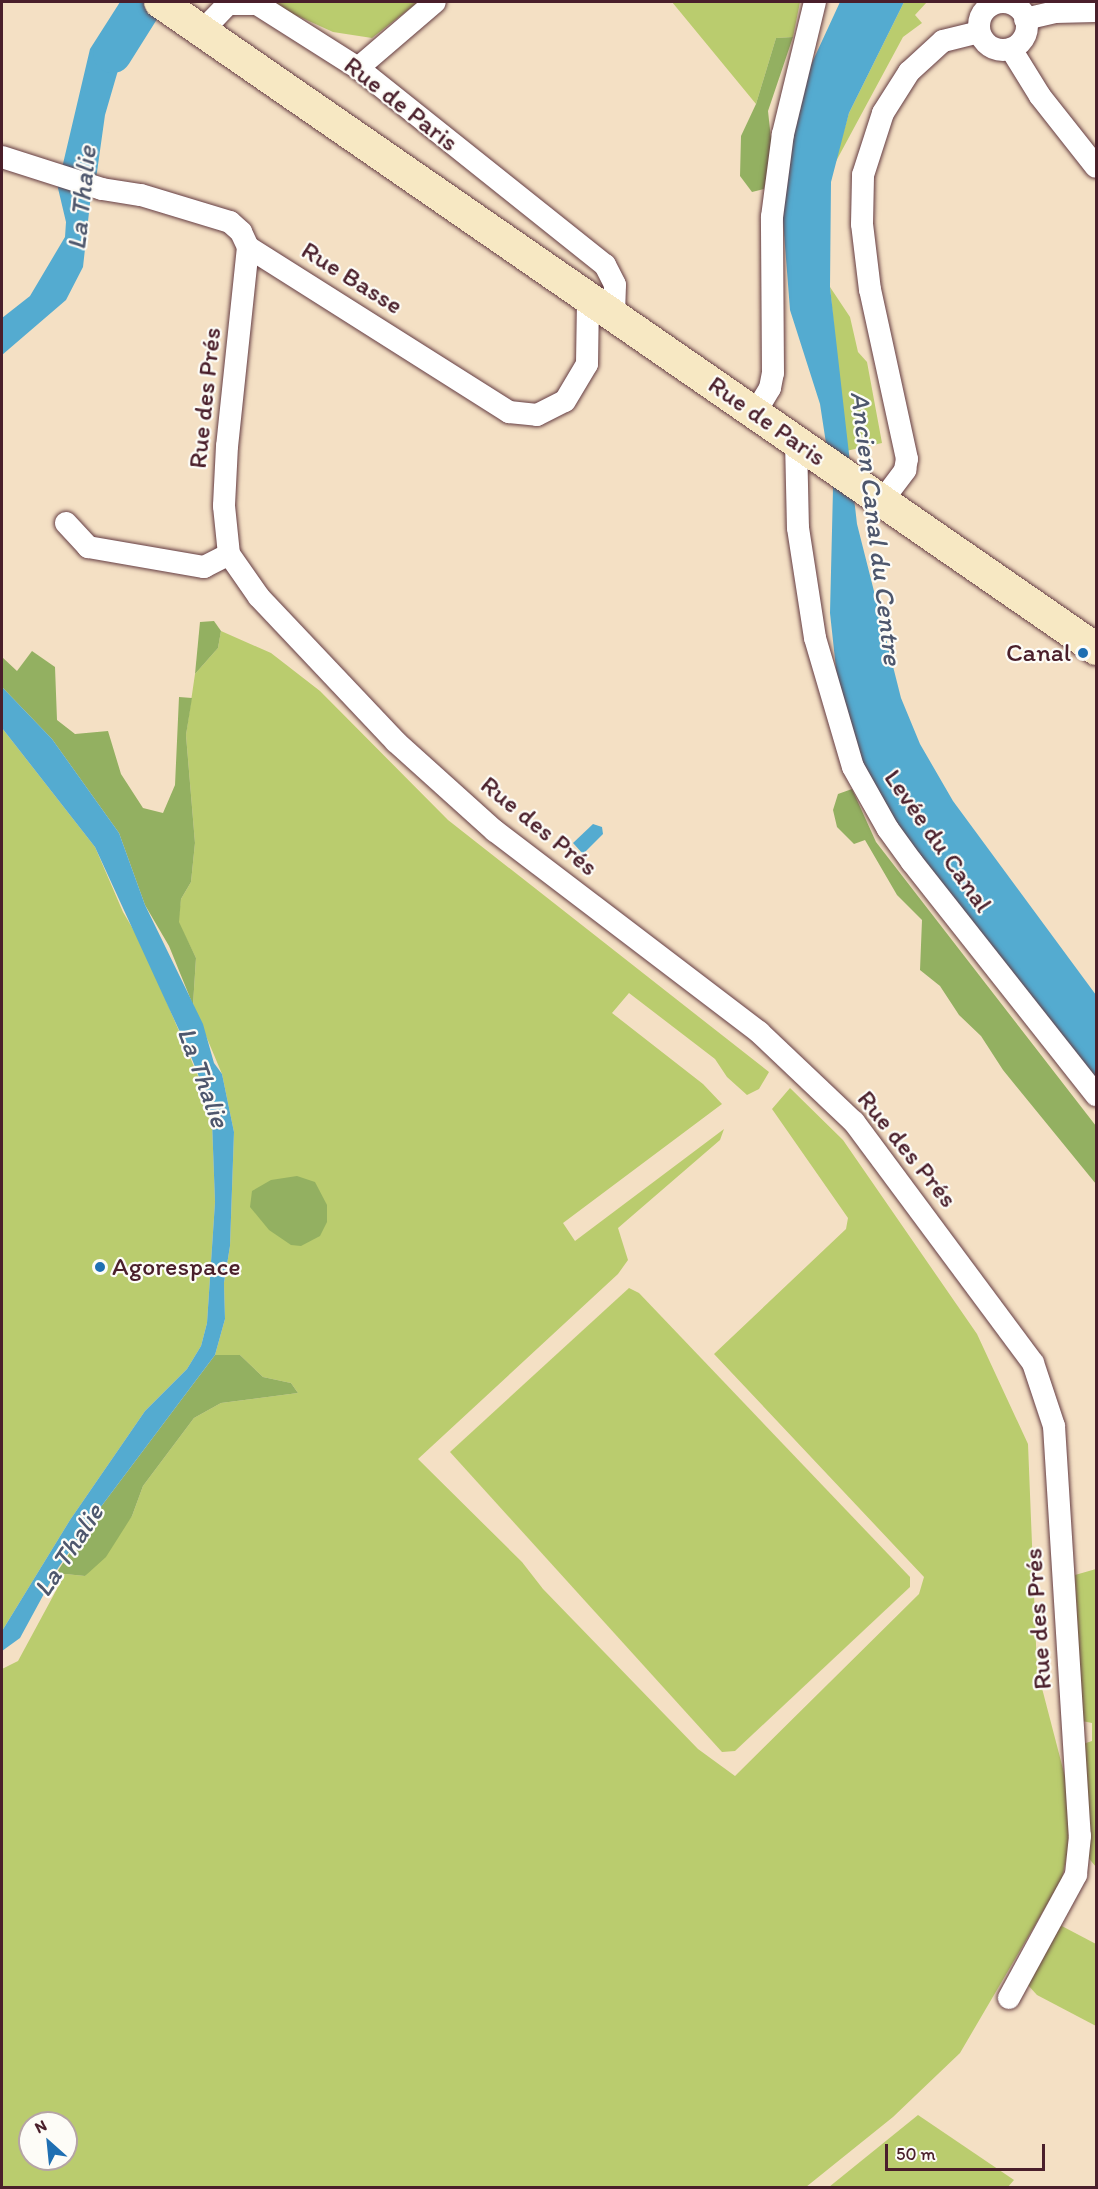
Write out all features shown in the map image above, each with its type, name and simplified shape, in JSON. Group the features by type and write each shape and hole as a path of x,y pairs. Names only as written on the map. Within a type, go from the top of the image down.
{"main road":[{"name":"Rue de Paris","path":"180,15 1096,650"}],"street":[{"path":"358,69 435,2"},
{"path":"755,413 770,388 772,373 774,310 772,217 776,178 792,90 805,53 815,2"},
{"path":"997,2 1017,8 1025,19 1026,33 1011,49 995,49 980,32 984,11 997,2"},
{"name":"Rue de Paris","path":"180,15 228,4 257,4 358,69 605,265 615,285 614,316"},
{"path":"1025,19 1055,12 1096,11"},
{"path":"880,499 905,470 907,459 870,290 862,224 863,175 883,113 909,72 943,41 980,32"},
{"path":"1011,49 1040,96 1096,167"},
{"name":"Rue Basse","path":"2,157 102,189 141,195 230,222 241,232 248,247 509,412 537,415 566,400 588,364 588,297"},
{"name":"Rue des Prés","path":"248,247 227,446 224,506 229,554 267,606 396,742 495,831 759,1032 854,1122 1033,1363 1054,1426 1080,1836 1076,1875 1009,1998"},
{"name":"Levée du Canal","path":"805,448 798,528 815,638 853,767 888,829 912,862 1096,1095"},
{"path":"66,524 88,547 204,567 229,554"}],"green space":[{"path":"267,2 418,2 372,38 333,32"},
{"path":"672,2 800,2 793,37 776,38 756,104"},
{"path":"904,2 927,2 915,15 922,23 903,37 834,165 849,113"},
{"path":"793,37 768,111 772,148 764,189 752,192 740,176 741,136 756,104 776,38"},
{"path":"830,287 850,317 858,352 867,362 882,443 846,451"},
{"path":"214,621 221,631 218,648 195,674 200,622"},
{"path":"221,631 271,653 320,691 448,820 769,1072 759,1089 747,1095 727,1077 715,1059 629,993 612,1013 703,1084 722,1104 563,1223 575,1241 724,1129 720,1140 618,1228 628,1260 618,1274 418,1459 522,1562 543,1589 698,1749 735,1776 919,1594 924,1577 714,1354 846,1229 848,1218 772,1109 790,1088 843,1140 977,1334 1028,1444 1037,1669 1069,1792 1071,1835 1062,1879 960,2053 893,2117 806,2187 2,2188 2,1669 18,1661 65,1574 85,1576 132,1516 143,1486 194,1418 221,1403 298,1393 291,1383 263,1377 240,1355 215,1355 225,1319 224,1283 230,1246 234,1132 222,1074 193,1005 196,958 178,922 181,899 191,882 195,843 186,735 195,674 218,648"},
{"path":"32,651 55,667 57,720 75,734 108,731 121,774 143,808 163,813 175,785 179,697 192,698 186,735 195,843 191,882 181,899 179,922 196,958 193,1005 169,946 145,905 119,833 52,739 2,687 2,657 17,671"},
{"path":"2,728 95,847 123,912 143,946 206,1095 212,1122 215,1202 207,1323 201,1346 187,1369 145,1411 70,1520 2,1631"},
{"path":"852,789 876,842 1096,1126 1096,1184 1003,1070 981,1036 959,1015 940,986 920,970 922,920 897,895 865,840 854,844 837,827 833,810 838,794"},
{"path":"297,1176 315,1182 327,1205 327,1222 320,1236 301,1246 291,1245 269,1230 250,1207 252,1191 271,1180"},
{"path":"629,1288 639,1293 910,1577 910,1587 735,1751 722,1752 450,1452"},
{"path":"215,1355 240,1355 263,1377 291,1383 298,1393 221,1403 194,1418 143,1486 132,1516 106,1557 85,1576 65,1574 51,1581 97,1512"},
{"path":"1096,1569 1096,1867 1087,1856 1080,1745 1092,1741 1092,1723 1082,1721 1075,1575"},
{"path":"1058,1924 1096,1944 1096,2026 1037,1995 1027,1984"},
{"path":"918,2115 1014,2180 1007,2188 829,2187"}],"water":[{"path":"120,2 134,2 150,15 119,67 105,115 96,179 62,168 90,49"},
{"path":"840,2 904,2 849,113 831,182 830,287 857,524 901,698 920,744 953,801 1096,995 1096,1083 907,845 864,772 837,678 830,613 833,489 820,404 790,310 783,220 788,142 810,67"},
{"path":"57,184 91,194 83,267 66,300 2,355 2,318 30,296 65,237 66,222"},
{"path":"2,687 52,739 119,833 145,905 203,1024 214,1063 222,1074 234,1132 230,1246 224,1283 225,1319 215,1355 97,1512 58,1568 20,1638 2,1651 2,1631 70,1520 145,1411 187,1369 201,1346 207,1323 215,1202 212,1122 206,1095 190,1054 95,847 2,728"},
{"path":"593,824 602,827 603,834 583,854 573,843"}],"waterway":[{"name":"La Thalie","path":"112,53 144,2"}],"place":[{"name":"Canal","path":"1083,653"},
{"name":"Agorespace","path":"100,1267"}],"water label":[{"name":"Ancien Canal du Centre","path":"877,528"}]}
